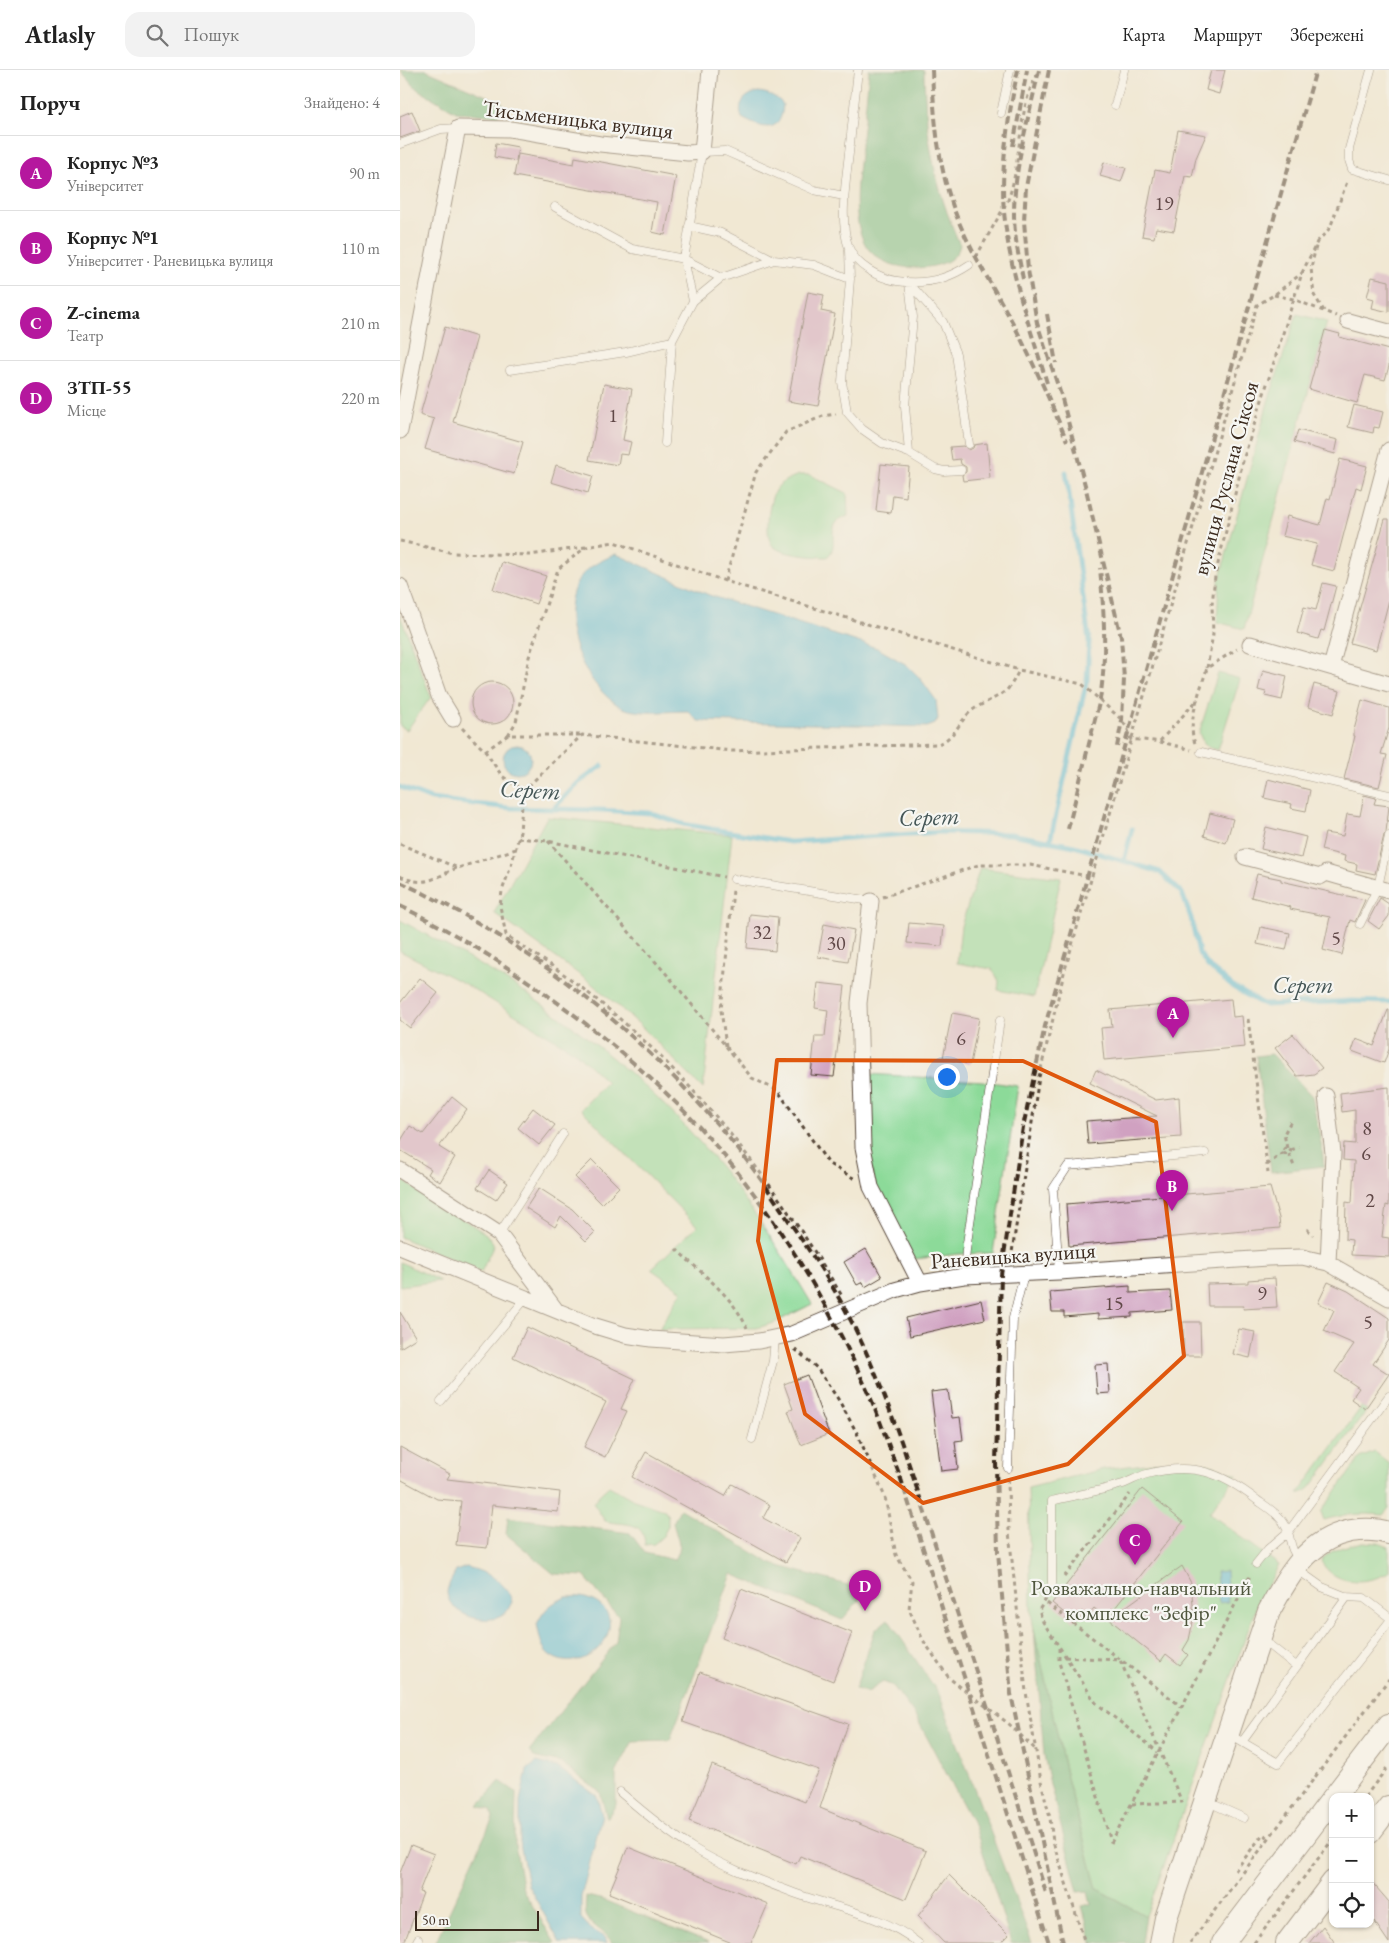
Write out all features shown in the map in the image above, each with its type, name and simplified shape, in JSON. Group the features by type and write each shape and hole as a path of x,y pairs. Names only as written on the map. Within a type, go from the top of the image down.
{"street":[{"path":"702,152 710,70"},
{"name":"Тисьменицька вулиця","path":"400,432 458,128 510,129 600,144 688,153 702,152"},
{"path":"1348,321 1389,332"},
{"path":"1331,666 1389,450"},
{"path":"400,586 439,696 453,719"},
{"path":"1250,644 1389,684"},
{"path":"1245,857 1320,876 1326,873 1384,889"},
{"path":"871,901 859,1004 863,1146 871,1188 920,1283"},
{"path":"1326,1096 1333,1153 1328,1263"},
{"path":"400,1170 499,1234 556,1310"},
{"name":"Раневицька вулиця","path":"400,1247 592,1325 625,1335 651,1340 724,1344 750,1342 792,1334 895,1290 920,1283 964,1276 1302,1257 1328,1263 1389,1298"},
{"path":"1160,1943 1166,1918 1206,1801 1235,1738 1260,1638 1269,1611 1298,1564 1327,1539 1345,1532 1362,1529 1380,1530 1389,1533"},
{"path":"1337,1793 1389,1725"},
{"path":"1223,1943 1329,1803"},
{"path":"1374,1827 1389,1807"},
{"path":"1287,1943 1332,1883"}],"lane":[{"path":"858,70 844,196 850,279 842,382 847,412 862,429 882,442 909,453 935,469 944,471 962,470"},
{"path":"1001,113 1010,70"},
{"path":"1115,106 1124,70"},
{"path":"1371,70 1349,160 1352,169 1389,180"},
{"path":"400,144 442,129 458,128"},
{"path":"693,301 684,259 688,226 702,152 725,151 814,190 844,196"},
{"path":"554,207 632,248 684,259 721,278"},
{"path":"688,226 721,233 774,260 814,265 850,279"},
{"path":"849,250 870,271 887,280 909,283 930,283 957,273 969,265"},
{"path":"665,443 672,341 693,301 721,278 774,260"},
{"path":"909,283 943,322 956,354 969,444"},
{"path":"909,283 913,317 905,406 909,453"},
{"path":"510,370 626,352 672,341"},
{"path":"1201,752 1389,795"},
{"path":"1360,924 1384,889 1389,836"},
{"path":"734,879 871,901"},
{"path":"964,1276 966,1250 1000,1020"},
{"path":"499,1234 563,1134"},
{"path":"1059,1272 1053,1189 1068,1166 1205,1153"},
{"path":"1008,1468 1013,1318 1017,1274"},
{"path":"441,1401 526,1298"},
{"path":"752,1439 773,1362 775,1338"},
{"path":"1256,1564 1268,1549 1289,1531 1389,1396"},
{"path":"1052,1592 1052,1501 1124,1484 1146,1474 1194,1469 1215,1474 1232,1481 1279,1517 1289,1531 1293,1553 1298,1564 1322,1587 1347,1597 1364,1598 1389,1617"},
{"path":"1347,1597 1296,1666 1235,1738 1278,1763 1389,1622"},
{"path":"1260,1638 1296,1666"},
{"path":"620,1792 670,1833 715,1859 796,1893 881,1922 904,1933 918,1943"},
{"path":"1206,1801 1244,1818"}],"path":[{"path":"969,265 976,257 1012,191 1029,91 1039,70"},
{"name":"вулиця Руслана Сіксоя","path":"1201,752 1194,741 1192,722 1207,668 1213,634 1212,605 1215,576 1244,457 1302,272 1317,242 1330,228 1352,169"},
{"path":"1317,242 1312,268 1312,285 1314,295 1324,311"},
{"path":"1017,1274 1039,1077 1064,974 1257,305 1274,295 1302,272"},
{"path":"1274,295 1293,300 1348,321"},
{"path":"725,581 756,472 786,432 823,416 847,412"},
{"path":"400,541 453,553 530,555 614,542 725,581 1019,670 1086,686 1122,720 1132,740"},
{"path":"486,751 508,735 516,722 529,656 558,569 586,547"},
{"path":"1207,668 1220,658 1250,644"},
{"path":"508,735 582,735 732,751 938,744 947,741 954,735 962,721 972,711 1007,689 1019,670"},
{"path":"1160,742 1198,699"},
{"path":"453,719 486,751 502,776 523,790"},
{"path":"582,735 523,790 520,832 502,891 500,906 506,935 587,992 634,1031 681,1077 729,1131 768,1182 808,1239 844,1299"},
{"path":"1132,740 1160,742 1201,752"},
{"path":"518,838 548,841 734,879 722,1010 726,1047"},
{"path":"548,841 670,978 752,1078 778,1091 829,1164 871,1188"},
{"path":"400,844 458,868"},
{"path":"400,876 413,882 423,883 458,868 516,849"},
{"path":"871,901 978,865 1030,865 1093,877"},
{"path":"1248,1019 1268,1172"},
{"path":"1292,1119 1284,1134 1294,1166"},
{"path":"1267,1166 1289,1149 1299,1147"},
{"path":"1284,1152 1289,1154"},
{"path":"676,1249 732,1304 743,1320 750,1342"},
{"path":"775,1338 800,1352 817,1368 838,1399 857,1433 885,1497 896,1555 912,1581 909,1609 923,1640 949,1678 1009,1724 1036,1750"},
{"path":"1008,1468 1008,1532 1026,1692 1053,1842 1085,1943"},
{"path":"1146,1474 1038,1610 1059,1648 1096,1702 1158,1752"},
{"path":"1059,1648 1059,1662 1111,1843 1256,1564"},
{"path":"1044,1602 1182,1707"},
{"path":"1065,1657 1120,1660"},
{"path":"1120,1660 1158,1752 1182,1802 1131,1804"},
{"path":"1190,1943 1389,1679"},
{"path":"1368,1793 1389,1765"},
{"path":"1235,1871 1263,1834 1269,1838"},
{"path":"1254,1943 1291,1898 1329,1845"}],"highlighted area":[{"path":"777,1060 1023,1061 1156,1122 1184,1356 1068,1464 923,1503 805,1414 758,1241"}],"green space":[{"path":"400,70 425,70 503,103 498,116 456,112 417,89"},
{"path":"869,70 924,70 926,116 937,181 960,245 956,254 943,263 919,268 891,264 874,255 863,240 857,218 856,193"},
{"path":"1297,314 1327,322 1244,629 1217,622 1219,581 1268,402"},
{"path":"799,475 810,475 847,493 848,516 835,524 833,529 833,547 827,557 792,554 779,550 771,543 768,518 773,494 778,486"},
{"path":"400,615 431,697 407,730 400,726"},
{"path":"1218,673 1240,679 1218,750 1206,745 1199,733"},
{"path":"547,817 732,835 703,1089 639,1024 591,983 494,913"},
{"path":"980,868 1061,878 1034,997 998,990 999,981 992,969 957,963 961,926"},
{"path":"400,920 512,984 571,1025 627,1070 654,1095 703,1146 726,1174 771,1238 812,1304 774,1323 757,1328 659,1329 682,1291 651,1269 697,1226 581,1109 607,1082 574,1051 465,984 400,951"},
{"path":"1272,1054 1312,1096 1324,1166 1271,1172 1256,1056"},
{"path":"867,1074 983,1081 1018,1086 993,1253 959,1254 914,1259 875,1188 867,1146"},
{"path":"400,1179 486,1234 494,1245 481,1272 400,1237"},
{"path":"400,1262 440,1281 400,1286"},
{"path":"1362,1406 1367,1410 1311,1487 1298,1494"},
{"path":"1375,1452 1389,1463 1389,1508 1383,1515 1339,1516 1324,1520 1321,1512 1360,1458"},
{"name":"Розважально-навчальний комплекс \"Зефір\"","path":"1194,1461 1237,1475 1209,1513 1279,1565 1257,1605 1146,1916 1097,1889 1066,1774 1034,1630 1031,1611 1028,1488 1104,1469 1162,1462"},
{"path":"609,1486 634,1500 664,1510 668,1516 668,1526 663,1536 654,1544 645,1545 644,1537 637,1527 605,1521 593,1503"},
{"path":"680,1509 772,1564 862,1589 859,1600 842,1620 732,1574 670,1740 633,1741 616,1773 616,1805 607,1818 600,1792 561,1763 534,1757 529,1751 616,1642 619,1617 584,1576 554,1574 506,1534 508,1517 630,1533 645,1553 674,1560 680,1547 673,1523"},
{"path":"1363,1542 1378,1543 1389,1547 1389,1572 1371,1579 1352,1581 1334,1575 1321,1561 1334,1550"},
{"path":"888,1619 939,1694 1032,1943 1011,1943 975,1827 916,1717 893,1686 883,1682 868,1692 855,1689 875,1630"},
{"path":"1034,1630 1066,1774 1097,1889 1146,1916 1142,1943 1092,1943 1082,1906 1091,1904 1088,1891 1078,1892 1044,1755"},
{"path":"500,1781 516,1792 515,1845 523,1890 555,1943 435,1943 493,1818 491,1810 478,1806"},
{"path":"586,1896 601,1899 709,1943 612,1943 587,1917 585,1910"}],"water":[{"path":"758,92 772,95 783,104 782,114 775,125 764,127 742,118 741,104 749,95"},
{"path":"616,554 709,595 877,648 907,665 920,678 936,700 938,719 935,724 927,727 698,721 688,711 646,712 623,708 596,685 585,669 577,651 570,613 572,595 582,574 596,564"},
{"path":"517,745 527,749 531,759 527,769 517,773 507,769 503,759 507,749"},
{"path":"466,1567 481,1571 495,1578 506,1589 512,1602 504,1614 496,1618 478,1619 461,1613 449,1601 447,1593 450,1582 456,1571"},
{"path":"1226,1571 1228,1602 1219,1603 1216,1572"},
{"path":"566,1597 583,1597 599,1605 607,1614 609,1625 607,1636 600,1647 590,1655 578,1660 564,1661 549,1654 542,1644 537,1624 548,1607"},
{"path":"537,1762 557,1767 597,1796 602,1815 581,1897 581,1918 591,1929 605,1937 607,1943 560,1943 528,1885 520,1843 520,1801 527,1770"}],"building":[{"path":"1211,70 1225,70 1219,94 1206,90"},
{"path":"412,111 420,131 400,138 400,116"},
{"path":"1178,130 1206,135 1196,158 1192,177 1185,176 1174,231 1156,228 1154,238 1142,236 1155,170 1170,173"},
{"path":"496,143 518,147 516,161 494,157"},
{"path":"518,154 574,164 575,157 676,176 665,235 652,232 657,202 514,176"},
{"path":"1104,162 1126,168 1121,182 1100,176"},
{"path":"1372,277 1389,281 1389,312 1372,308 1374,299 1367,297"},
{"path":"808,292 824,295 821,311 835,314 818,406 788,401"},
{"path":"445,327 477,337 453,422 523,442 514,474 425,449 434,419 420,415"},
{"path":"1325,330 1340,334 1339,337 1389,350 1389,366 1385,380 1365,375 1357,403 1309,389"},
{"path":"604,384 632,389 623,440 631,442 628,455 620,454 618,465 589,460"},
{"path":"1354,405 1383,412 1379,428 1374,427 1373,433 1348,427"},
{"path":"1298,430 1338,440 1335,454 1294,442"},
{"path":"987,443 990,478 963,481 962,475 966,472 966,467 961,464 960,459 952,460 950,447 964,446 969,450 974,445"},
{"path":"1340,459 1367,466 1361,489 1356,487 1334,571 1311,565 1317,544 1282,536 1287,516 1320,525 1327,498 1330,499"},
{"path":"881,464 909,467 906,497 893,495 891,513 876,511"},
{"path":"556,465 593,476 588,493 551,482"},
{"path":"1385,519 1389,519 1389,600 1376,650 1350,643"},
{"path":"502,562 546,576 536,604 493,589"},
{"path":"1323,583 1336,586 1324,631 1321,630 1318,639 1297,633 1304,607 1316,610"},
{"path":"1263,670 1287,676 1282,700 1265,696 1266,692 1258,690"},
{"path":"492,682 507,688 513,703 507,718 492,724 477,718 471,703 477,688"},
{"path":"1314,684 1340,691 1333,714 1308,707"},
{"path":"1362,700 1389,708 1389,728 1381,754 1387,755 1379,787 1344,779"},
{"path":"1268,779 1310,790 1306,811 1291,808 1292,804 1264,798"},
{"path":"1364,795 1376,798 1374,804 1389,806 1386,832 1375,874 1356,870 1357,864 1344,861 1345,856 1321,850 1325,833 1343,836 1347,814 1360,816"},
{"path":"1210,813 1233,819 1226,843 1204,836"},
{"path":"1266,827 1306,837 1301,858 1261,849"},
{"path":"1257,874 1365,900 1355,922 1350,920 1342,955 1323,950 1330,917 1290,909 1291,907 1251,897"},
{"path":"1380,898 1389,904 1389,916 1379,929 1368,921"},
{"path":"750,914 778,917 775,951 747,948"},
{"path":"909,923 944,926 942,946 907,943"},
{"path":"824,924 854,930 848,962 818,957"},
{"path":"1261,927 1290,933 1286,950 1257,944"},
{"path":"420,978 438,993 410,1028 400,1020 400,1003"},
{"path":"818,983 845,986 834,1077 811,1075 815,1036 825,1036 828,1010 815,1008"},
{"path":"1231,999 1233,1017 1242,1016 1245,1047 1104,1060 1101,1028 1112,1027 1110,1010"},
{"path":"1388,1010 1389,1049 1384,1063 1352,1051 1356,1039 1374,1046"},
{"path":"952,1013 979,1018 970,1064 943,1058"},
{"path":"1293,1034 1322,1068 1314,1074 1297,1076 1275,1048"},
{"path":"1096,1070 1156,1100 1179,1097 1181,1137 1088,1144 1086,1121 1157,1116 1090,1083"},
{"path":"1389,1087 1389,1206 1386,1205 1382,1237 1389,1238 1389,1257 1351,1255 1352,1240 1345,1239 1346,1202 1352,1203 1354,1161 1343,1160 1344,1143 1355,1144 1355,1110 1342,1112 1340,1093"},
{"path":"452,1097 467,1109 439,1147 455,1157 440,1182 428,1174 431,1169 400,1150 400,1142 410,1126 423,1134"},
{"path":"533,1108 555,1125 539,1145 518,1128"},
{"path":"592,1160 619,1187 602,1204 575,1177"},
{"path":"489,1170 508,1183 496,1200 477,1188"},
{"path":"1270,1187 1280,1228 1069,1246 1066,1204"},
{"path":"539,1188 572,1209 595,1232 586,1241 561,1216 555,1227 526,1208"},
{"path":"866,1249 882,1277 865,1287 863,1282 857,1285 844,1262"},
{"path":"1275,1278 1277,1307 1243,1309 1244,1306 1208,1306 1207,1284 1248,1283 1248,1280"},
{"path":"1328,1282 1348,1291 1389,1318 1389,1340 1373,1364 1389,1374 1365,1409 1351,1399 1359,1388 1335,1372 1354,1344 1324,1331 1334,1310 1318,1303"},
{"path":"1130,1286 1130,1293 1170,1291 1172,1310 1132,1313 1132,1317 1098,1319 1098,1314 1064,1317 1064,1312 1052,1312 1050,1292"},
{"path":"981,1300 985,1319 910,1336 906,1318"},
{"path":"400,1312 416,1338 400,1348"},
{"path":"1183,1322 1200,1322 1201,1356 1184,1356"},
{"path":"527,1327 635,1379 621,1409 627,1411 605,1457 584,1447 606,1402 513,1357"},
{"path":"1239,1329 1255,1332 1250,1358 1233,1354"},
{"path":"1108,1364 1110,1393 1097,1394 1095,1365"},
{"path":"807,1375 829,1434 801,1445 788,1411 793,1409 784,1384"},
{"path":"948,1390 952,1418 960,1417 963,1440 955,1441 958,1469 941,1471 931,1392"},
{"path":"400,1447 450,1474 447,1479 560,1492 558,1512 492,1505 487,1548 456,1545 461,1501 437,1499 400,1479"},
{"path":"646,1452 725,1496 732,1484 770,1505 763,1518 800,1538 786,1562 632,1477"},
{"path":"1142,1489 1183,1522 1107,1618 1094,1608 1087,1616 1081,1611 1074,1621 1052,1603"},
{"path":"1182,1566 1191,1583 1194,1616 1189,1640 1183,1650 1188,1655 1180,1665 1166,1654 1161,1661 1109,1619"},
{"path":"741,1589 852,1633 833,1681 722,1638"},
{"path":"700,1672 848,1724 820,1808 926,1851 906,1899 800,1856 796,1864 689,1821 712,1765 805,1802 819,1770 683,1722"},
{"path":"411,1845 434,1854 419,1892 423,1893 404,1943 400,1943 400,1873"},
{"path":"628,1847 768,1904 751,1943 732,1943 609,1893"},
{"path":"949,1875 1009,1935 1001,1943 944,1943 918,1916"},
{"path":"1374,1885 1389,1902 1389,1943 1374,1921"},
{"path":"1323,1926 1335,1943 1309,1943"}],"waterway":[{"path":"1050,841 1087,680 1089,641 1066,472"},
{"path":"553,809 578,783 602,766"},
{"name":"Серет","path":"400,787 431,799 510,808 650,813 683,824 790,842 941,832 1011,834 1074,846 1160,872 1182,893 1191,918 1199,953 1208,966 1233,987 1259,1002 1266,1005 1351,1001 1389,1002"},
{"path":"1124,861 1132,829"}],"railway":[{"path":"932,70 938,142 949,195 955,212 975,256 1022,341 1067,441"},
{"path":"1018,70 1006,145 1003,203 1008,242 1017,283 1047,383"},
{"path":"1013,146 1027,70"},
{"path":"1023,279 1015,230 1016,178 1039,70"},
{"path":"1049,70 1026,187 1024,221 1028,270 1037,323 1061,395 1085,485 1121,637 1124,679 1122,720 1117,747"},
{"path":"1063,1943 1011,1694 998,1552 996,1463 1001,1275 1023,1127 1045,1026 1316,70"},
{"path":"1047,314 1056,363"},
{"path":"1068,829 1100,699 1102,683 1104,634 1100,568"},
{"path":"400,882 491,930 534,959 576,989 654,1057 690,1094 741,1153 826,1277 861,1341 874,1370 907,1458 1046,1893"},
{"path":"400,906 457,936 512,971 615,1047 678,1105 716,1146 762,1205 803,1267 856,1366 875,1408 900,1476 1049,1943"}],"place":[{"name":"Корпус №3","path":"1173,1038"},
{"name":"Корпус №1","path":"1172,1211"},
{"name":"Z-cinema","path":"1135,1565"},
{"name":"ЗТП-55","path":"865,1611"}]}
